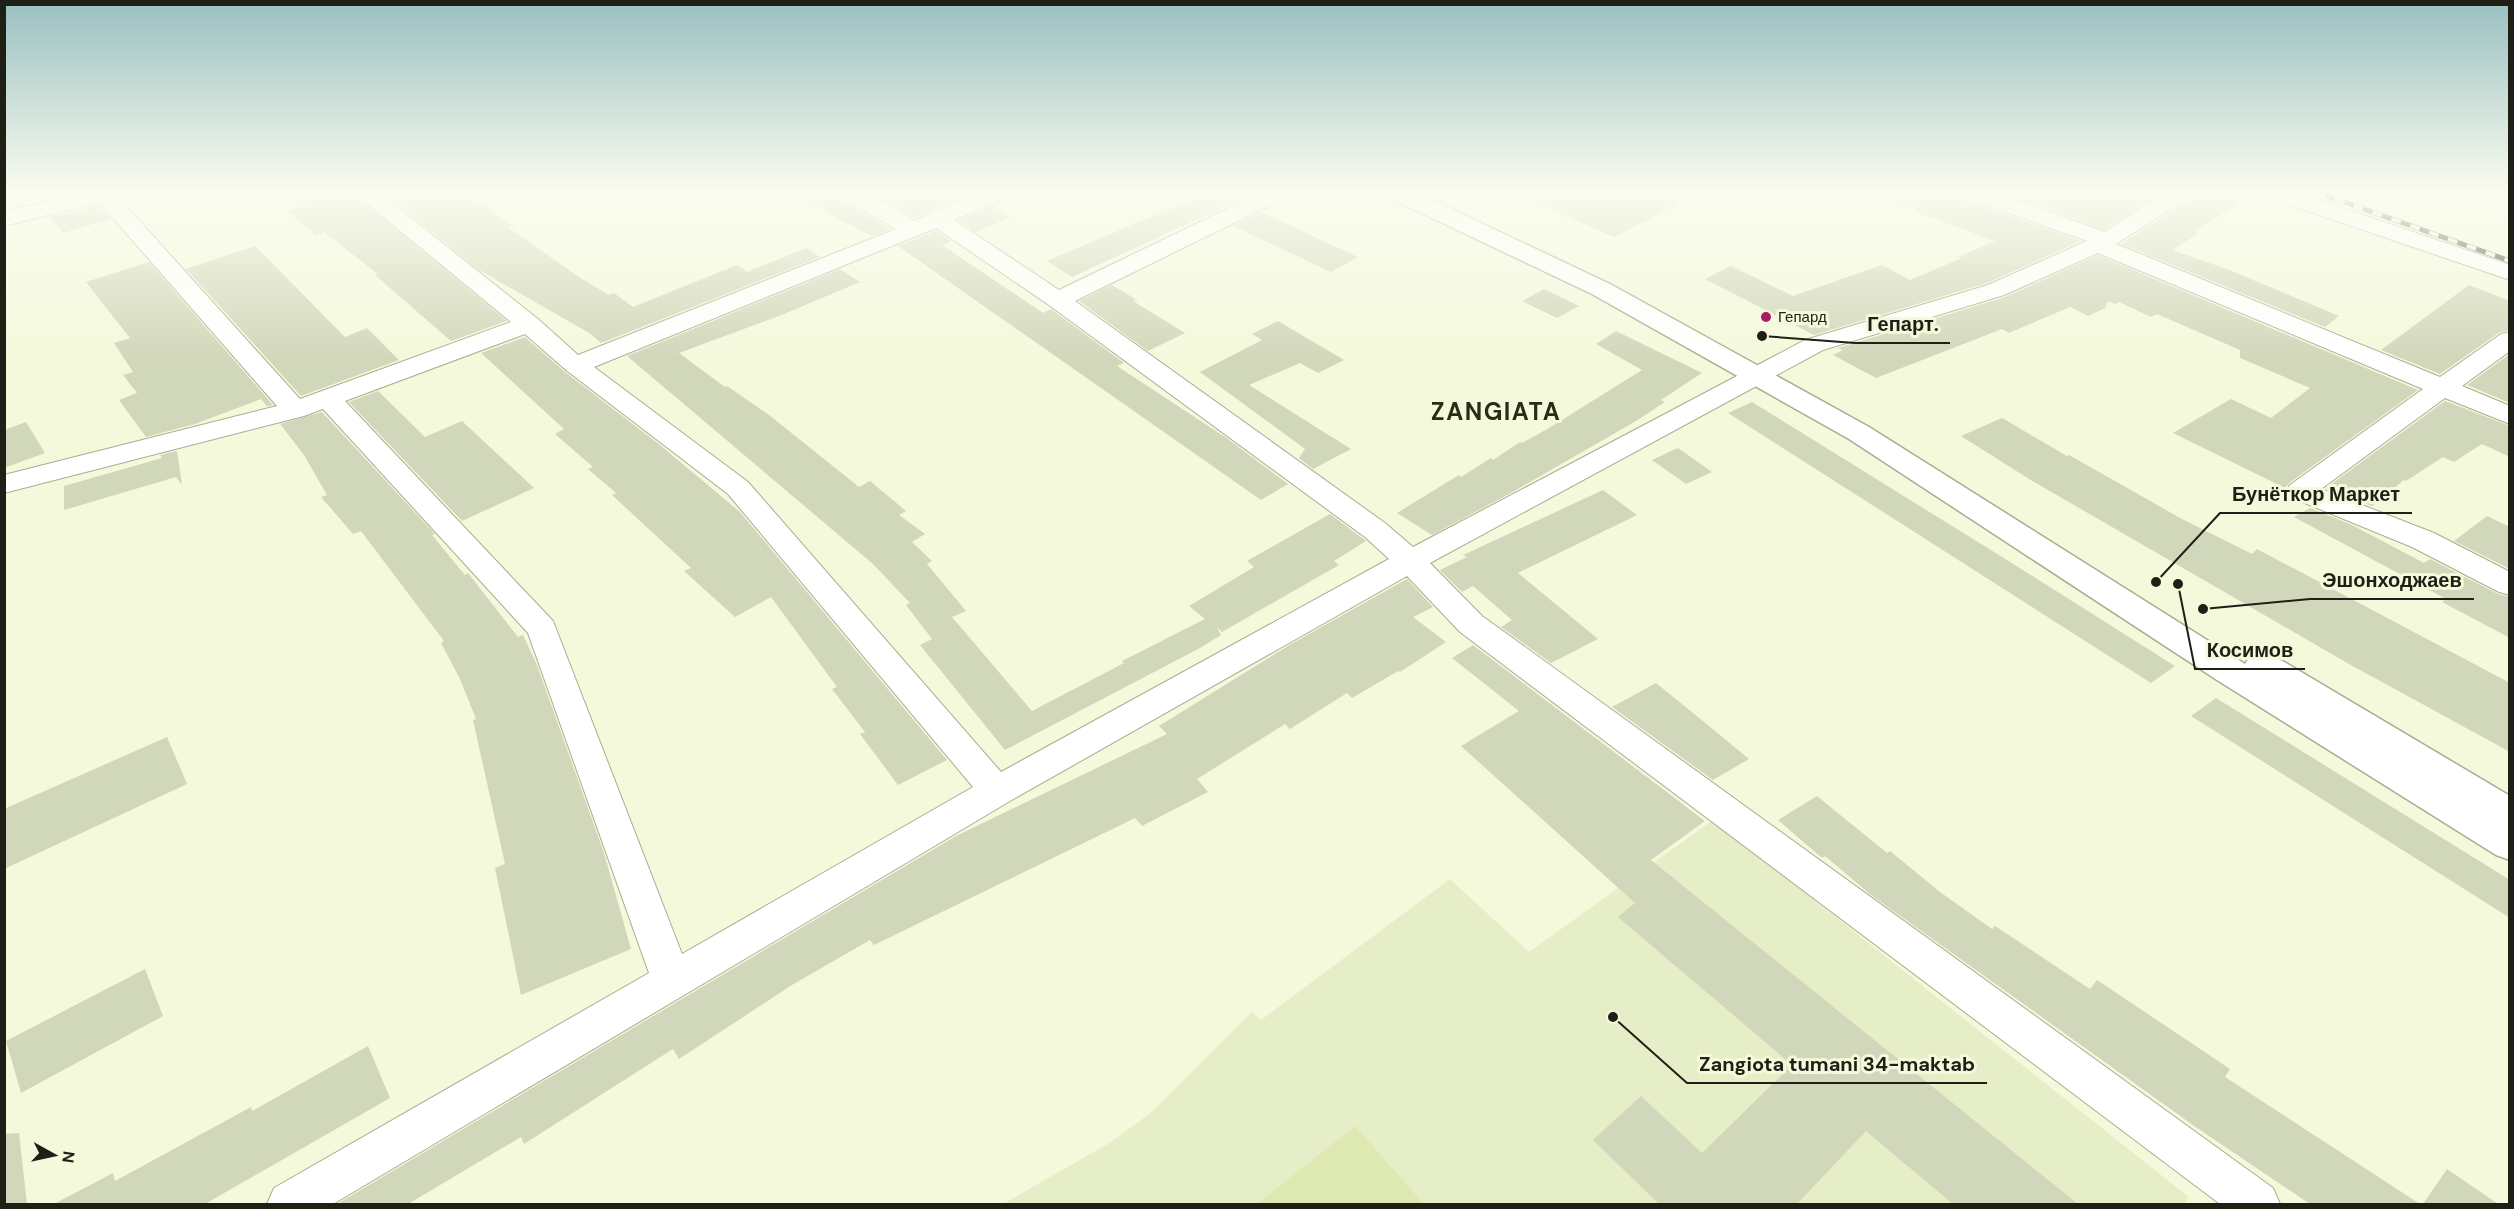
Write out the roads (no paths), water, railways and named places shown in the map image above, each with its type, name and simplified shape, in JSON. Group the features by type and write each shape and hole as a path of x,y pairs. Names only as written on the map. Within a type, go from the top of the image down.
{"main road":[{"path":"1515,248 1871,420 2248,657 2510,814"},
{"path":"1550,248 1623,283 1765,369 1859,433 2229,671 2510,844"}],"street":[{"path":"155,248 295,410"},
{"path":"435,248 529,324 575,365 738,488 997,791"},
{"path":"575,365 867,248"},
{"path":"982,248 1058,300 1375,530 1410,561 1471,624 2239,1199"},
{"path":"1058,300 1164,248"},
{"path":"290,1204 997,791 1410,561 1765,369 1814,345 1996,290 2088,248"},
{"path":"2117,248 2510,416"},
{"path":"2438,248 2510,273"},
{"path":"4,483 295,410 529,324"},
{"path":"2510,339 2300,491 2423,540 2510,585"},
{"path":"328,398 542,629 672,981"}],"railway":[{"path":"2475,248 2510,261"}],"place":[{"name":"Гепард","path":"1766,317"},
{"name":"Гепарт.","path":"1762,336"},
{"name":"Бунёткор Маркет","path":"2156,582"},
{"name":"Косимов","path":"2178,584"},
{"name":"Эшонходжаев","path":"2203,609"},
{"name":"Zangiota tumani 34-maktab","path":"1613,1017"}],"district":[{"name":"ZANGIATA","path":"1496,411"}]}
